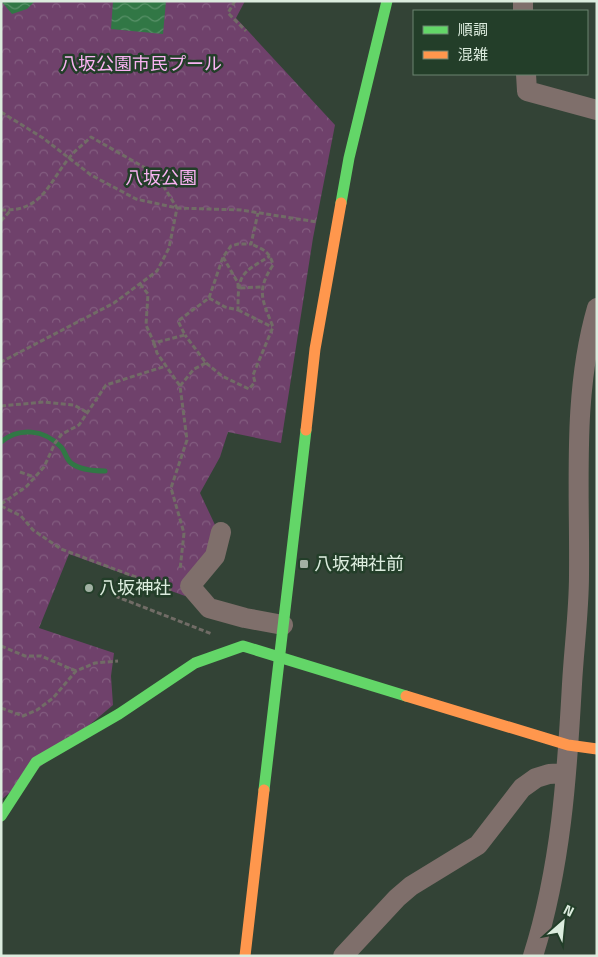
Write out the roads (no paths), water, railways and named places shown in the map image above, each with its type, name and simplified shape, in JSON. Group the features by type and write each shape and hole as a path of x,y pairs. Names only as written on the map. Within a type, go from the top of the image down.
{"street":[{"path":"245,956 312,368 348,158 387,1"},
{"path":"526,75 527,91 597,110"},
{"path":"533,956 552,885 561,836 579,580 588,523 582,380 587,342 597,308"},
{"path":"221,532 216,556 190,586 209,608 245,618 283,625"},
{"path":"1,816 36,762 119,714 195,663 243,646 568,744 597,749"},
{"path":"343,956 397,898 412,886 478,845 522,788 536,778 549,774 566,773"}],"water":[{"path":"1,1 35,1 27,9 12,14"},
{"path":"113,1 166,1 163,34 111,29"}],"waterway":[{"path":"1,442 8,437 23,432 39,434 54,441 61,447 69,461 75,465 87,470 105,471"}],"place":[{"name":"八坂神社前","path":"304,564"},
{"name":"八坂神社","path":"89,588"}],"park label":[{"name":"八坂公園市民プール","path":"141,64"},
{"name":"八坂公園","path":"161,178"}]}
